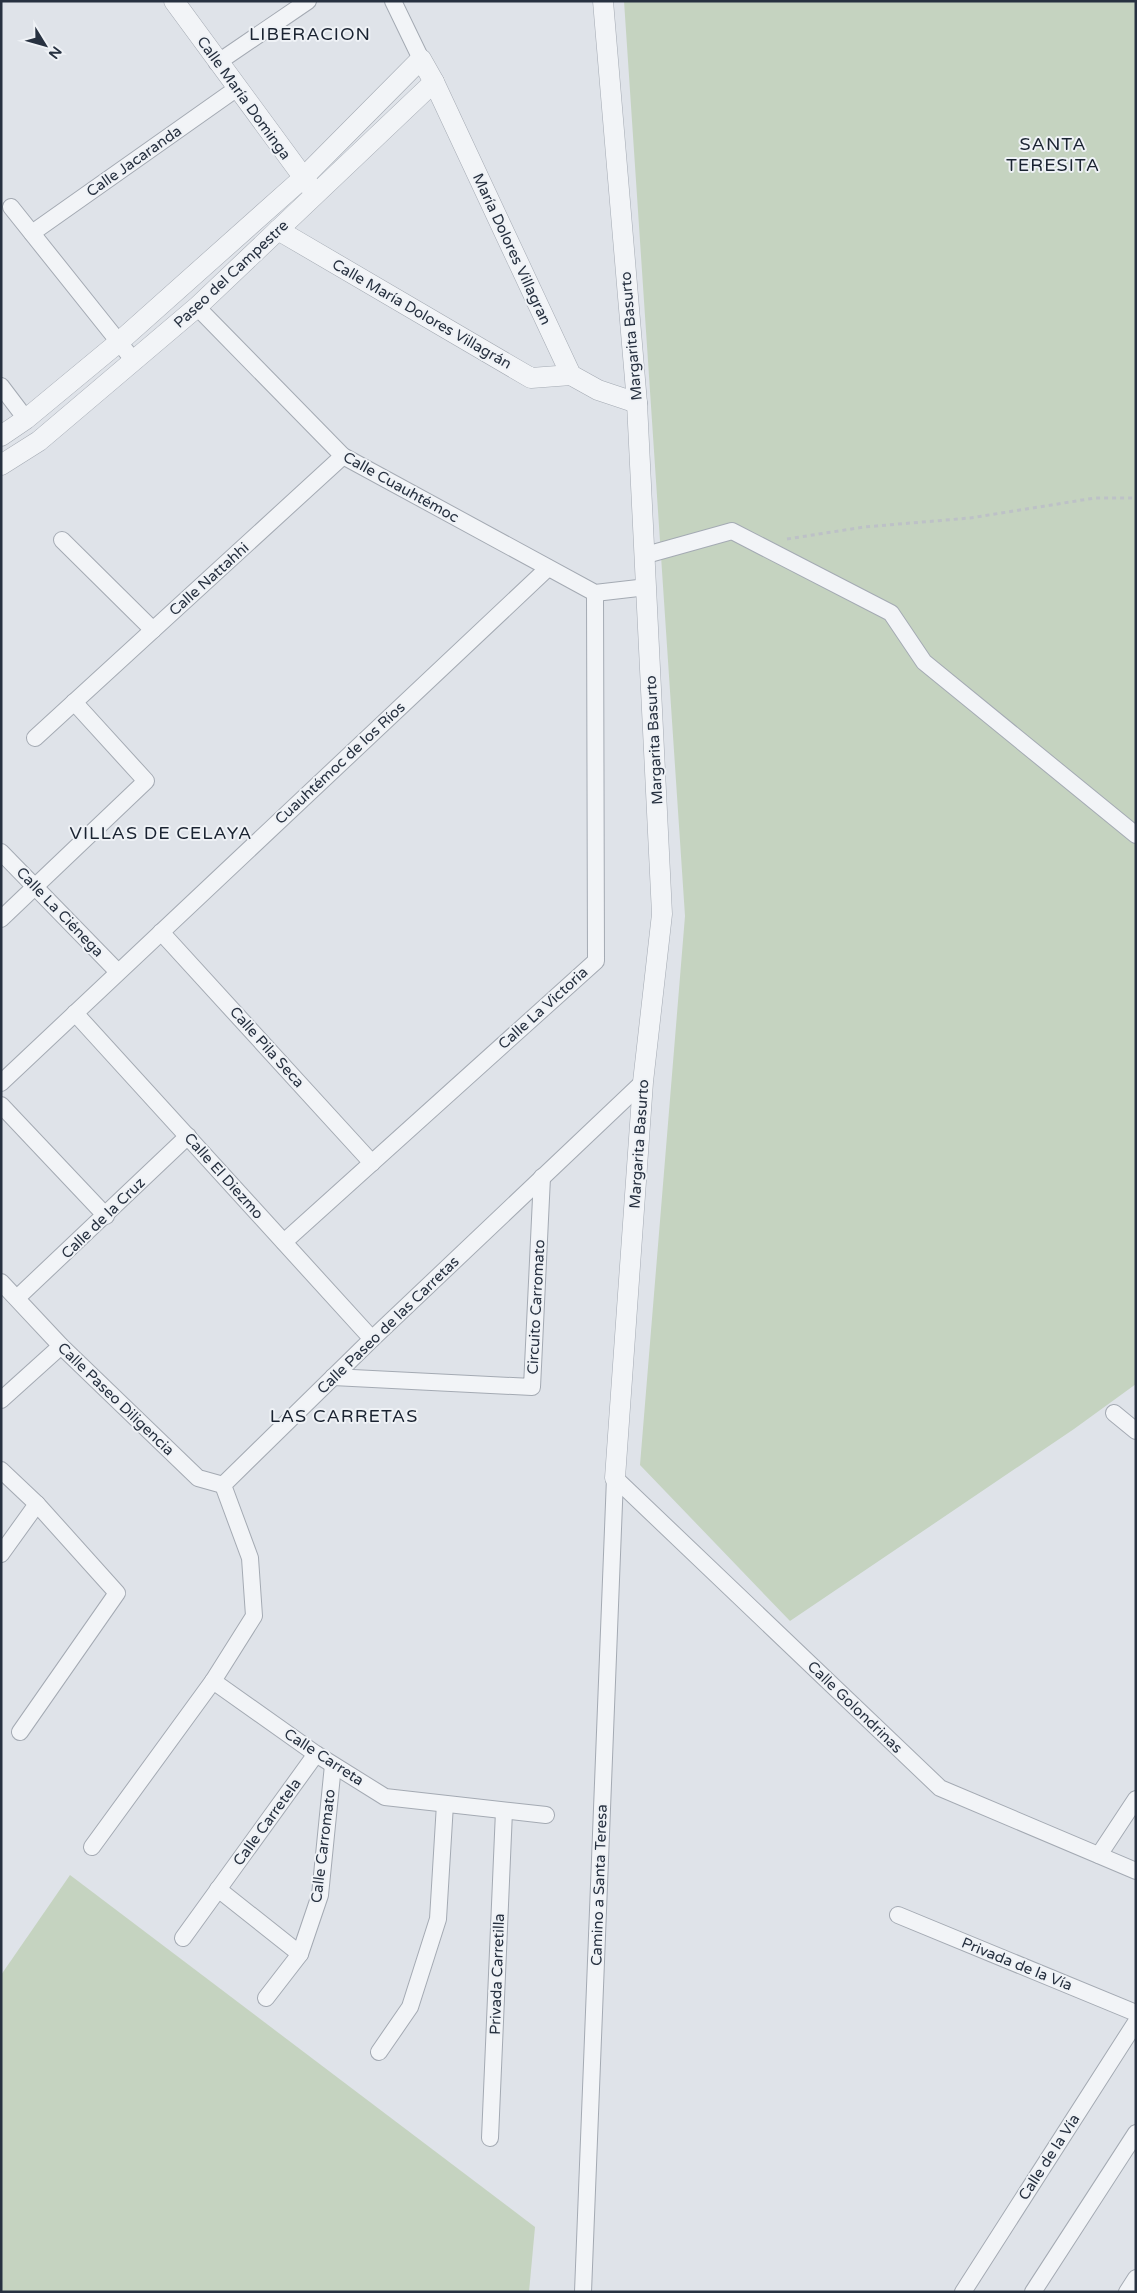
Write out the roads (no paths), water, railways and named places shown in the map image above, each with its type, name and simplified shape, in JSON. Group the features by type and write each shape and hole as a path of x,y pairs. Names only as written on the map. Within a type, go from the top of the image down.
{"street":[{"name":"Calle María Dominga","path":"174,1 236,89 316,194"},
{"path":"217,63 308,1"},
{"path":"393,1 421,59"},
{"name":"Margarita Basurto","path":"603,1 637,403 646,555 662,914 643,1082 616,1478"},
{"name":"María Dolores Villagran","path":"421,59 434,82 570,375"},
{"name":"Paseo del Campestre","path":"1,436 26,419 119,342 303,178 421,59"},
{"name":"Paseo del Campestre","path":"10,460 39,440 196,308 434,82"},
{"name":"Calle Jacaranda","path":"32,233 236,89"},
{"path":"11,208 134,361"},
{"name":"Calle María Dolores Villagrán","path":"278,230 531,378 570,375"},
{"name":"Calle Cuauhtémoc","path":"196,308 343,456 596,593"},
{"path":"570,375 598,390 637,403"},
{"path":"1,386 26,419"},
{"name":"Calle Nattahhi","path":"35,738 343,456"},
{"path":"1,476 10,460"},
{"path":"646,555 732,531 891,613 924,662 1136,835"},
{"path":"62,540 153,630"},
{"name":"Cuauhtémoc de los Ríos","path":"1,1082 548,568"},
{"path":"596,593 647,587"},
{"name":"Calle La Victoria","path":"284,1242 596,961 596,593"},
{"path":"1,919 146,781 74,702"},
{"name":"Calle La Ciénega","path":"1,852 118,972"},
{"name":"Calle Pila Seca","path":"161,932 372,1163"},
{"name":"Calle El Diezmo","path":"76,1013 372,1339"},
{"name":"Calle Paseo de las Carretas","path":"223,1485 372,1339 643,1082"},
{"path":"1,1106 106,1216"},
{"name":"Calle de la Cruz","path":"17,1298 106,1216 188,1136"},
{"name":"Circuito Carromato","path":"334,1377 532,1388 542,1177"},
{"name":"Calle Paseo Diligencia","path":"1,1282 61,1346 198,1478 223,1485"},
{"path":"1,1400 61,1346"},
{"path":"1114,1413 1136,1431"},
{"path":"1,1470 37,1504 117,1593 20,1732"},
{"name":"Calle Golondrinas","path":"616,1478 940,1788 1136,1871"},
{"name":"Camino a Santa Teresa","path":"583,2292 616,1478"},
{"path":"92,1847 213,1682 254,1616 250,1558 223,1485"},
{"path":"1,1554 37,1504"},
{"name":"Calle Carreta","path":"213,1682 316,1754 385,1797 546,1815"},
{"name":"Calle Carretela","path":"183,1938 316,1754"},
{"name":"Calle Carromato","path":"266,1998 300,1954 320,1895 333,1765"},
{"path":"1099,1855 1136,1799"},
{"path":"379,2052 410,2007 438,1919 446,1804"},
{"name":"Privada Carretilla","path":"490,2138 504,1810"},
{"path":"218,1889 300,1954"},
{"name":"Privada de la Vía","path":"898,1915 1136,2013"},
{"name":"Calle de la Vía","path":"963,2292 1136,2022"},
{"path":"1033,2292 1136,2133"},
{"path":"1127,2292 1136,2278"}],"district":[{"name":"LIBERACION","path":"310,34"},
{"name":"SANTA TERESITA","path":"1053,154"},
{"name":"VILLAS DE CELAYA","path":"161,833"},
{"name":"LAS CARRETAS","path":"344,1416"}]}
